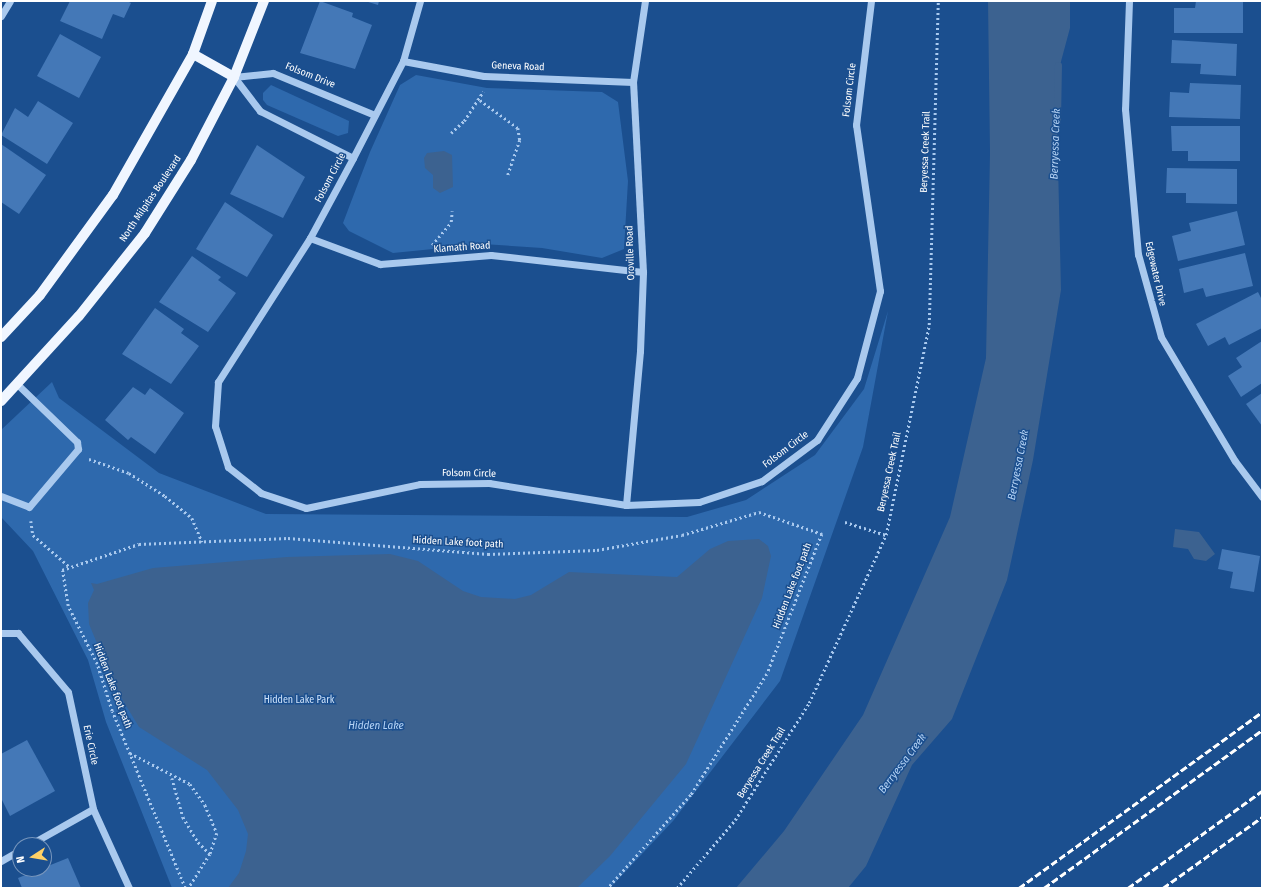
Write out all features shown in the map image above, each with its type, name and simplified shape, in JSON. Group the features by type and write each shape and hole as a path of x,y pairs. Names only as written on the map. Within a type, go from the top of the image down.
{"main road":[{"path":"1,337 40,295 113,196 193,54 212,1"},
{"name":"North Milpitas Boulevard","path":"1,401 79,316 145,233 191,160 234,77 264,1"},
{"path":"193,54 234,77"}],"street":[{"path":"1,16 10,1"},
{"name":"Folsom Circle","path":"420,1 403,62 374,115 353,158 310,238 218,382 214,426 228,467 261,493 306,508 420,484 489,483 626,505 699,502 762,481 817,440 858,378 880,291 856,124 871,1"},
{"name":"Oroville Road","path":"626,505 640,351 643,272 633,82 645,1"},
{"name":"Edgewater Drive","path":"1129,1 1125,109 1140,261 1161,337 1235,461 1262,497"},
{"name":"Geneva Road","path":"403,62 484,76 633,82"},
{"name":"Folsom Drive","path":"234,77 273,73 374,115"},
{"path":"234,77 260,111 353,158"},
{"name":"Klamath Road","path":"310,238 380,264 491,255 643,272"},
{"path":"1,496 29,507 78,449 77,442 17,384"},
{"name":"Erie Circle","path":"1,633 18,633 68,692 93,808 129,888"},
{"path":"43,837 93,808"},
{"path":"1,861 12,855"}],"path":[{"name":"Beryessa Creek Trail","path":"677,888 735,820 809,703 886,534 928,325 938,1"},
{"path":"451,133 480,100 484,76"},
{"path":"480,100 518,128 520,140 508,176"},
{"path":"423,260 427,250 451,222 452,210"},
{"path":"72,456 107,463 165,496 192,518 202,542"},
{"path":"29,507 34,535 71,567"},
{"name":"Hidden Lake foot path","path":"185,888 130,753 97,664 68,606 62,570 139,544 288,538 488,554 596,550 682,535 759,512 822,534 767,674 691,795 608,888"},
{"path":"845,522 886,534"},
{"path":"130,753 172,778 190,784 205,805 217,833 210,854 189,888"},
{"path":"172,778 183,817 198,842 210,854"}],"green space":[{"path":"416,75 487,88 602,92 618,102 628,181 624,249 602,258 542,248 483,244 393,253 349,231 343,223 370,152 400,85"},
{"path":"271,85 349,121 348,133 338,136 267,105 263,100 263,93"},
{"name":"Hidden Lake","path":"888,311 863,447 780,681 673,821 610,888 172,888 106,722 88,660 33,551 1,517 1,430 52,382 59,398 159,473 266,514 687,517 746,500 815,455 864,389"}],"water":[{"path":"988,1 1070,1 1070,28 1056,80 1061,290 1033,460 1007,580 952,719 912,765 866,866 848,888 736,888 784,831 863,715 950,517 986,358 990,153"},
{"path":"444,151 452,155 453,187 440,193 433,188 433,175 425,168 424,158 427,153"},
{"path":"1175,529 1199,532 1215,554 1206,561 1194,559 1188,549 1173,547"},
{"name":"Hidden Lake","path":"759,539 768,546 771,556 762,598 686,764 610,856 577,888 228,888 239,873 246,851 248,834 238,810 207,770 139,727 116,689 89,624 88,603 94,590 91,583 97,584 153,568 287,557 390,554 418,561 463,591 481,597 515,599 531,595 569,572 677,577 710,549 728,541"}],"building":[{"path":"70,1 127,1 131,3 124,18 113,14 102,39 60,21"},
{"path":"320,1 353,13 352,17 372,25 355,69 300,53"},
{"path":"365,1 379,1 378,5"},
{"path":"1196,1 1243,1 1243,33 1174,33 1174,8 1195,8"},
{"path":"60,34 101,57 79,98 37,76"},
{"path":"1172,40 1237,44 1236,76 1200,74 1201,64 1171,63"},
{"path":"1190,83 1241,85 1240,119 1169,117 1170,92 1189,93"},
{"path":"38,101 73,123 47,164 1,135 15,108 28,117"},
{"path":"1171,126 1240,126 1240,161 1188,161 1188,151 1172,151"},
{"path":"1,144 46,175 19,214 1,202"},
{"path":"257,145 305,177 283,218 230,194"},
{"path":"1167,168 1237,169 1237,204 1186,203 1186,193 1166,193"},
{"path":"225,202 273,235 247,277 196,249"},
{"path":"1237,211 1245,245 1178,261 1172,236 1191,231 1189,223"},
{"path":"1245,253 1253,286 1206,297 1203,288 1184,293 1179,269"},
{"path":"192,256 221,277 218,280 236,293 208,332 159,302"},
{"path":"1258,292 1262,300 1262,328 1229,345 1225,337 1208,346 1196,324"},
{"path":"155,308 184,329 181,333 199,346 171,384 122,354"},
{"path":"1262,341 1262,383 1241,397 1228,376 1242,367 1236,358"},
{"path":"133,387 145,395 150,388 184,413 155,454 131,437 128,440 105,420"},
{"path":"1262,393 1262,426 1246,404"},
{"path":"1222,549 1260,556 1254,592 1230,588 1233,572 1218,569"},
{"path":"27,740 55,791 10,816 1,798 1,754"},
{"path":"68,858 81,888 22,888 18,878 52,877 52,864"}],"waterway":[{"name":"Berryessa Creek","path":"1057,121 1058,65"}],"railway":[{"path":"1019,888 1262,712"},
{"path":"1044,888 1262,730"},
{"path":"1128,888 1262,791"},
{"path":"1163,888 1262,817"}],"park label":[{"name":"Hidden Lake Park","path":"299,701"}]}
